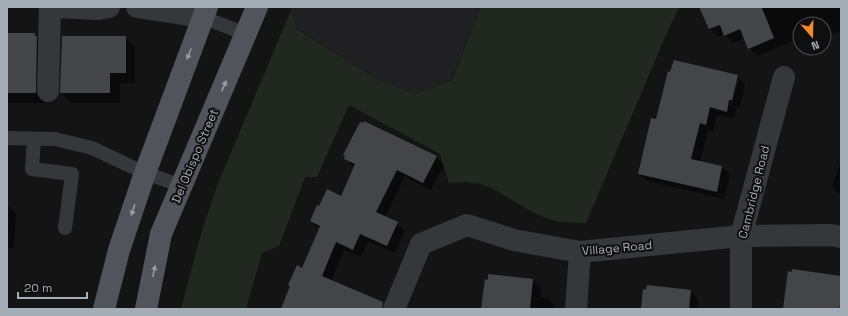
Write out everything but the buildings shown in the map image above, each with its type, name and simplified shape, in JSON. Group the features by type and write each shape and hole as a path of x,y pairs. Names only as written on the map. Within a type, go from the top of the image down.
{"main road":[{"name":"Del Obispo Street","path":"146,309 161,234 257,7"},
{"path":"104,309 119,250 145,173 204,12"}],"street":[{"path":"48,92 50,7"},
{"path":"57,7 98,9 109,7"},
{"path":"137,7 204,12"},
{"name":"Cambridge Road","path":"741,309 741,236 784,77"},
{"name":"Village Road","path":"394,309 421,244 467,225 514,240 580,252 741,236 831,235 841,237"},
{"path":"576,309 580,252"}],"lane":[{"path":"204,12 246,34"},
{"path":"7,138 55,139 92,148 145,173 182,186"},
{"path":"34,139 32,169 72,174 65,228"}],"shaded area":[{"path":"292,7 481,7 451,80 415,94 378,80 297,28 291,10"},
{"path":"481,7 679,7 586,223 559,222 536,214 492,188 477,183 449,183 440,154 349,105 317,177 305,177 279,246 262,253 246,309 181,309 213,197 291,10 297,29 378,80 415,94 452,80"}]}
